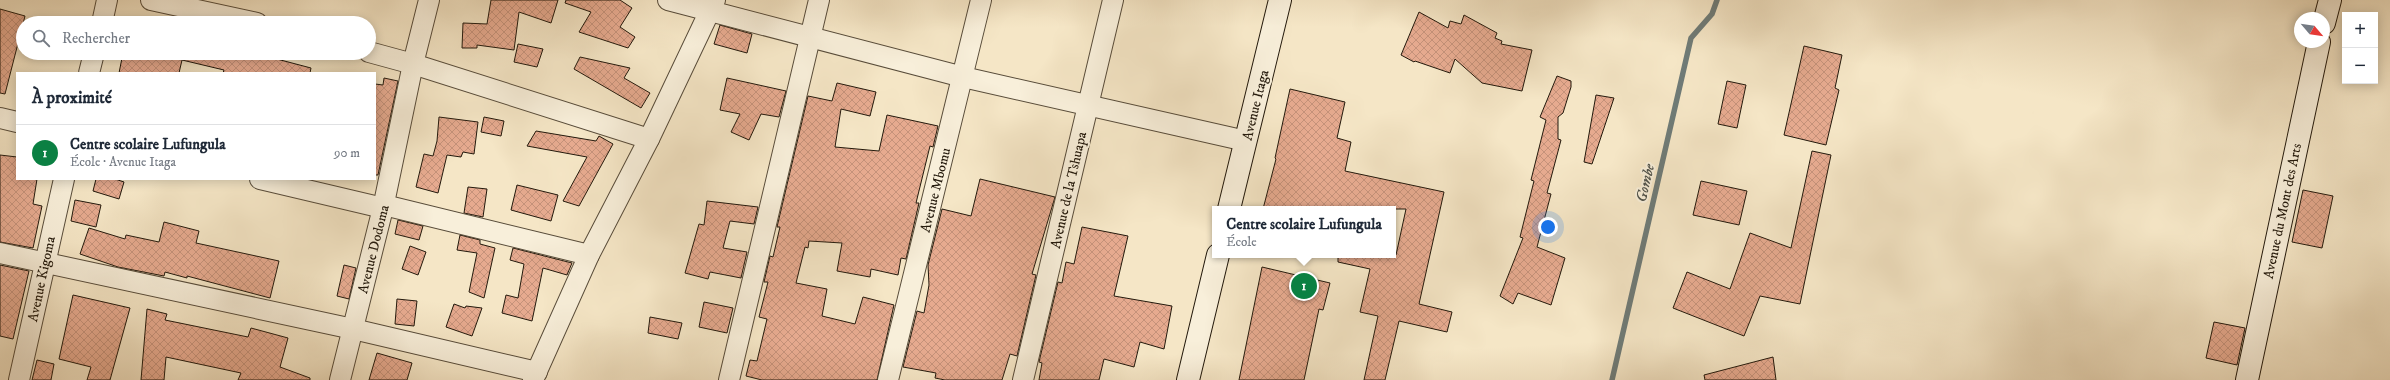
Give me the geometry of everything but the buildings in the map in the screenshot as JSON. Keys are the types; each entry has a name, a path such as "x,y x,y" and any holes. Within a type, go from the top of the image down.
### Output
{"street":[{"path":"104,16 107,0"},
{"path":"151,0 225,16"},
{"name":"Avenue Dodoma","path":"340,380 383,206 413,64 429,0"},
{"path":"668,0 712,6 810,38 963,77 1246,142"},
{"path":"730,380 819,0"},
{"name":"Avenue Mbomu","path":"888,380 981,0"},
{"name":"Avenue de la Tshuapa","path":"1023,380 1113,0"},
{"name":"Avenue Itaga","path":"1230,206 1280,0"},
{"path":"2327,12 2330,0"},
{"path":"0,253 44,264 352,329 535,376 589,256 649,139 712,6"},
{"name":"Avenue du Mont des Arts","path":"2247,380 2318,48"},
{"path":"376,54 413,64 649,139"},
{"path":"89,72 92,60"},
{"path":"0,118 16,122"},
{"name":"Avenue Kigoma","path":"20,380 44,264 64,180"},
{"path":"265,180 383,206 589,256"},
{"path":"1188,380 1217,258"}],"waterway":[{"name":"Gombe","path":"1612,380 1691,38 1712,14 1717,0"}],"place":[{"name":"Centre scolaire Lufungula","path":"1304,286"}]}
